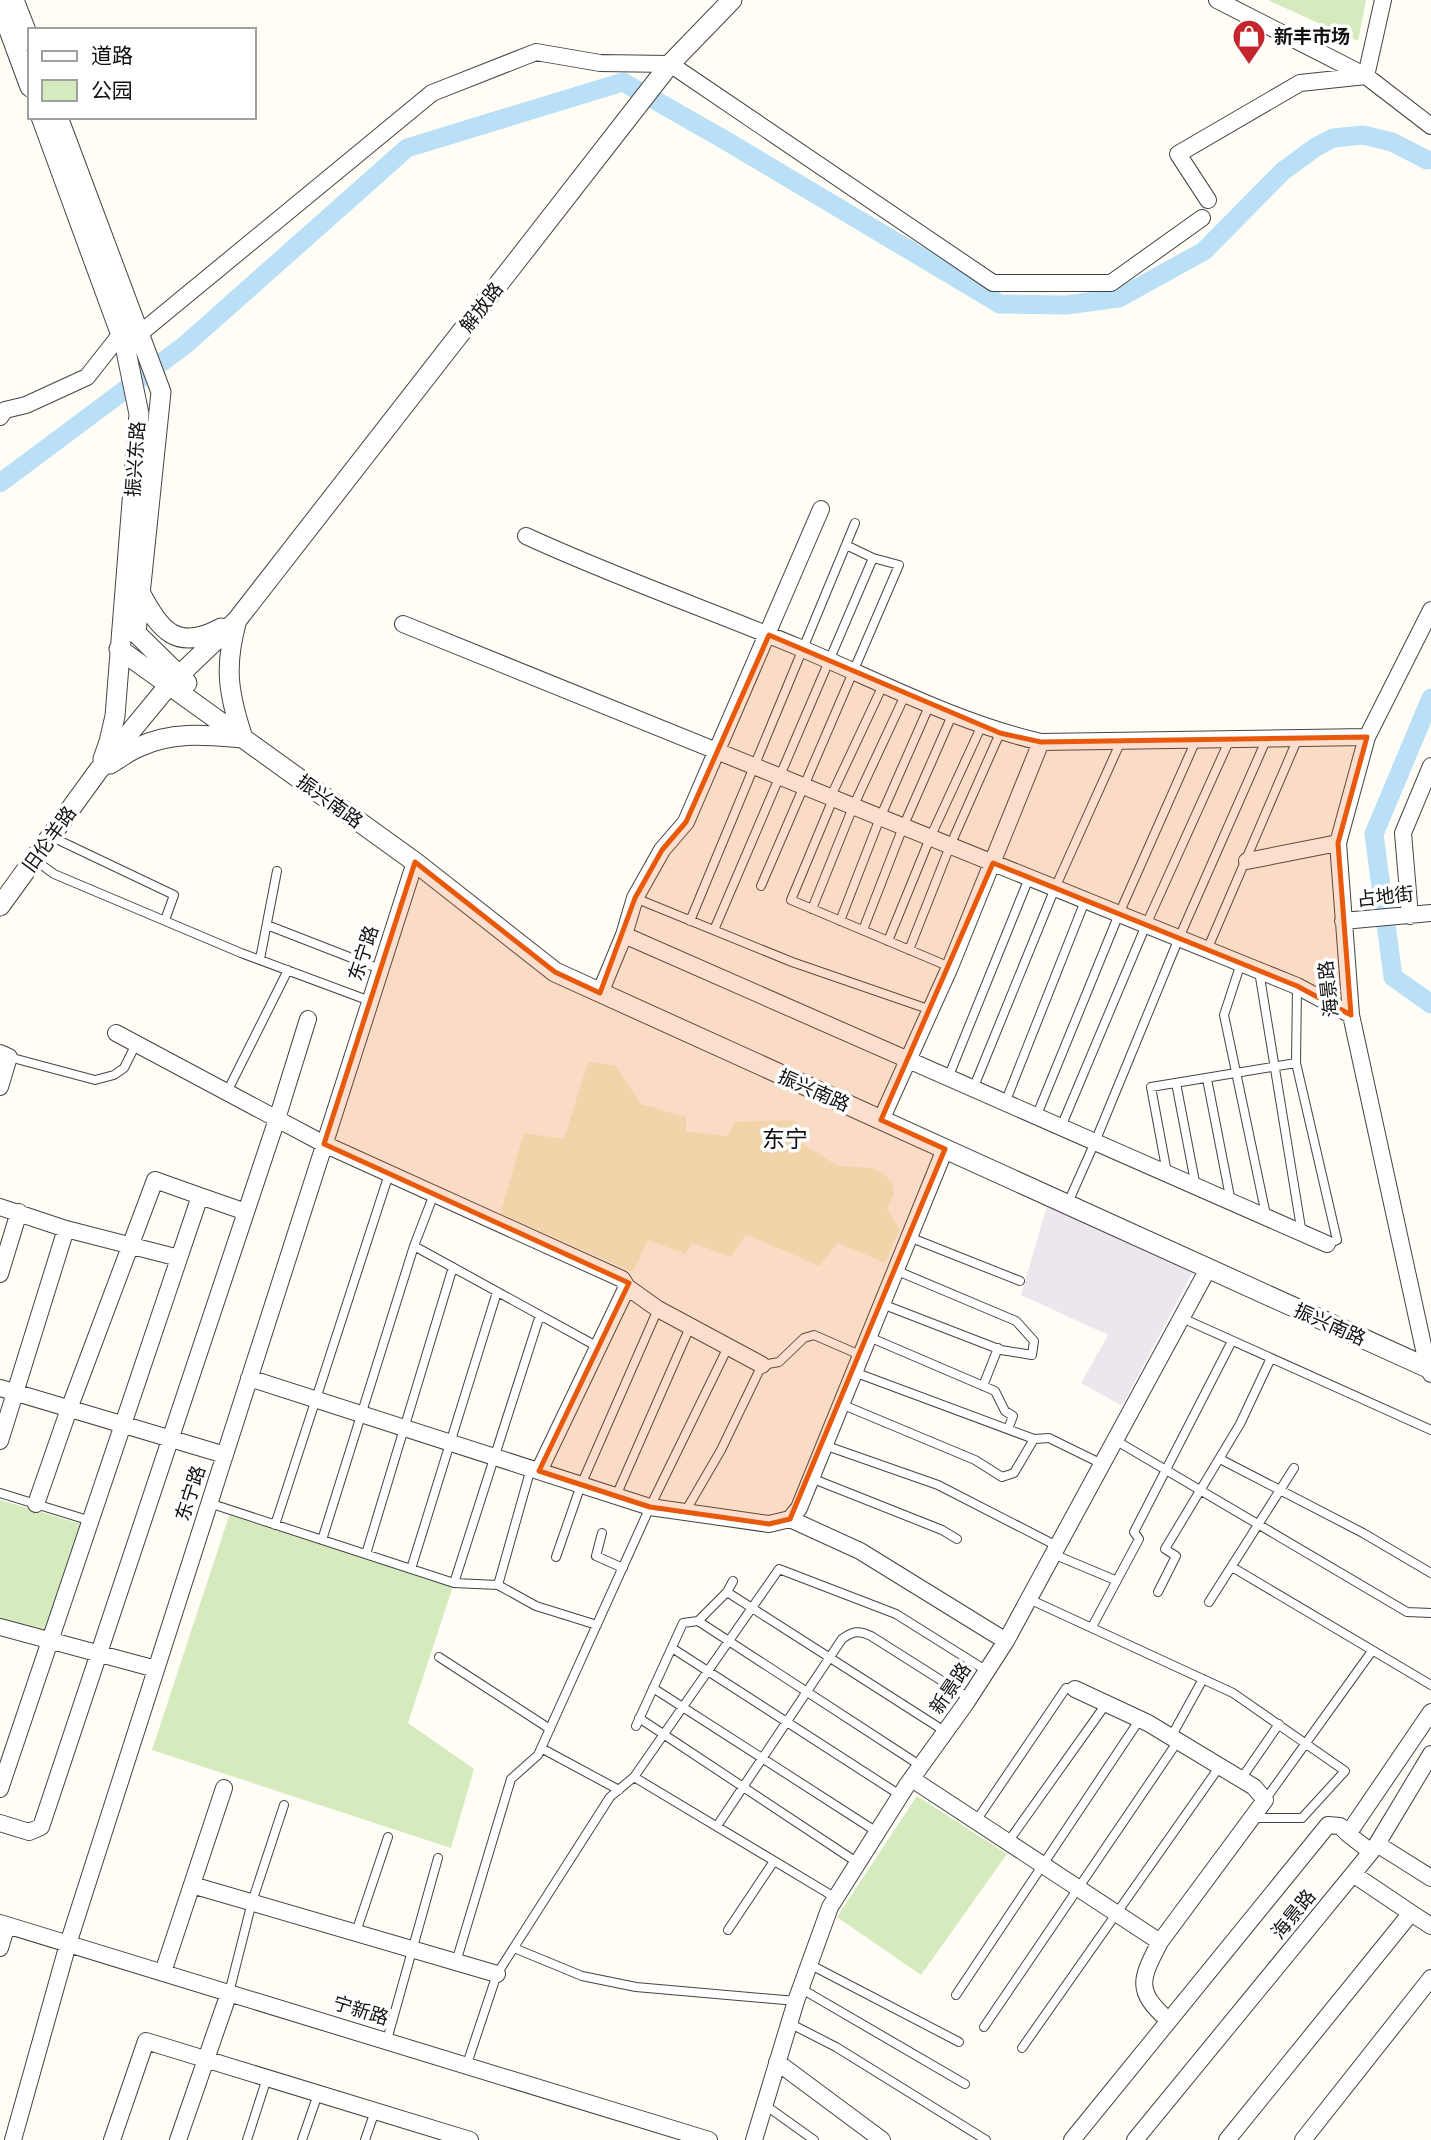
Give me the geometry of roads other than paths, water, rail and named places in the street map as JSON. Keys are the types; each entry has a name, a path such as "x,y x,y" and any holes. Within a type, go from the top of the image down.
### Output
{"street":[{"path":"15,0 28,36"},
{"name":"解放路","path":"237,620 670,64 732,0"},
{"path":"1217,0 1366,76 1431,126"},
{"path":"1366,76 1383,0"},
{"path":"0,6 28,82"},
{"path":"0,417 5,410 26,405 87,377 128,339 432,93 536,52 600,63 670,64 993,283 1111,283 1202,218"},
{"path":"1208,200 1178,154 1300,83 1366,76"},
{"name":"振兴东路","path":"42,119 128,339 161,391 136,633 174,680"},
{"name":"振兴东路","path":"59,119 128,339 139,414 115,716 98,771"},
{"path":"600,993 624,935 635,898 662,850 686,822 769,635 821,509"},
{"path":"526,536 600,570 769,635 1000,733 1041,742 1367,737"},
{"path":"140,592 163,628 178,637 191,640 204,638 237,620"},
{"name":"海景路","path":"1429,1371 1351,1015 1338,842 1367,737 1431,610"},
{"path":"98,771 174,680 237,620"},
{"path":"98,771 138,747 161,739 209,735 243,738 228,679 229,648 237,620"},
{"path":"403,624 1297,986 1351,1015"},
{"path":"119,649 174,680"},
{"name":"振兴南路","path":"174,680 243,738 415,862 555,972 1429,1371"},
{"path":"881,1121 950,967 1041,742"},
{"path":"1410,916 1403,833 1431,766"},
{"name":"旧伦羊路","path":"0,906 98,771"},
{"path":"1247,860 1338,842"},
{"name":"东宁路","path":"13,2140 68,1944 415,862"},
{"name":"占地街","path":"1343,922 1431,913"},
{"path":"624,935 1327,1244"},
{"path":"0,1823 29,1832 41,1827 308,1019"},
{"path":"116,1033 324,1144 622,1279 627,1287 658,1309 762,1365"},
{"path":"0,1087 5,1055"},
{"path":"790,1519 799,1508 945,1149"},
{"path":"36,1504 155,1180 246,1212"},
{"path":"0,1789 200,1196"},
{"path":"0,1207 66,1229 179,1258"},
{"path":"0,1274 19,1212"},
{"path":"0,1441 8,1390 66,1229"},
{"name":"新景路","path":"754,2140 798,1995 830,1908 900,1795 946,1732 1006,1641 1208,1269"},
{"path":"535,1470 627,1287"},
{"path":"249,1378 650,1507 769,1524 790,1519 860,1550 1006,1641"},
{"path":"8,1390 225,1455"},
{"path":"0,1627 156,1669"},
{"path":"1075,1689 1140,1719 1254,1787 1265,1800 1160,1942 1148,1964 1143,1986 1151,2005 1168,2021"},
{"path":"1348,1834 1431,1712"},
{"name":"海景路","path":"1135,2140 1374,1848 1431,1755"},
{"path":"916,1772 976,1821 1160,1942"},
{"path":"163,1972 224,1788"},
{"path":"1072,2140 1328,1825 1340,1826 1348,1834 1430,1876"},
{"path":"1353,1874 1431,1926"},
{"path":"192,1885 498,1974"},
{"path":"1227,2140 1411,1913"},
{"path":"0,1948 4,1924"},
{"name":"宁新路","path":"4,1924 709,2140"},
{"path":"1303,2140 1431,1978"},
{"path":"178,2140 229,1993"},
{"path":"112,2140 146,2041 470,2140"},
{"path":"777,2062 882,2140"}],"lane":[{"path":"690,920 855,523"},
{"path":"761,886 899,565 873,558 846,545"},
{"path":"714,930 873,558"},
{"path":"884,683 832,794 833,799 791,900 950,967"},
{"path":"812,909 853,807 906,693"},
{"path":"840,921 880,818 930,703"},
{"path":"863,930 903,827 953,713"},
{"path":"888,941 930,838 982,725"},
{"path":"909,950 950,846 1000,733"},
{"path":"1067,1205 1179,938 1267,738"},
{"path":"1208,950 1298,738"},
{"path":"1061,1128 1146,925 1230,739"},
{"path":"1036,1116 1119,914 1196,740"},
{"path":"973,1088 1055,888 1122,741"},
{"path":"51,836 174,895 165,920"},
{"path":"34,859 54,874 370,1001"},
{"path":"260,959 276,871"},
{"path":"948,1078 1029,878"},
{"path":"635,898 792,962 930,1010"},
{"path":"1005,1103 1085,901"},
{"path":"267,925 380,969"},
{"path":"1241,963 1224,1015 1267,1218"},
{"path":"227,1092 288,970"},
{"path":"1259,971 1302,1234"},
{"path":"1297,986 1296,1063 1337,1240 1327,1244"},
{"path":"5,1055 95,1080 114,1075 124,1068 136,1044"},
{"path":"1167,1174 1151,1087 1296,1063"},
{"path":"1207,1079 1231,1202"},
{"path":"1177,1083 1196,1187"},
{"path":"275,1524 389,1174"},
{"path":"322,1540 414,1246 434,1194"},
{"path":"909,1237 1020,1280"},
{"path":"414,1246 598,1347"},
{"path":"366,1554 453,1268"},
{"path":"882,1304 998,1349 1032,1355 1034,1340 1016,1321 895,1270"},
{"path":"411,1569 497,1292"},
{"path":"556,1557 581,1485 658,1309"},
{"path":"454,1583 540,1315"},
{"path":"1182,1318 1431,1430"},
{"path":"616,1496 690,1327"},
{"path":"685,1512 721,1450 762,1365 779,1362 803,1338 814,1335 860,1355"},
{"path":"869,1337 995,1391 1005,1411 1013,1416 1008,1429"},
{"path":"1092,1628 1139,1539 1134,1532 1233,1341"},
{"path":"456,1962 511,1779 538,1755 650,1507 728,1347"},
{"path":"984,1386 998,1349"},
{"path":"1158,1592 1176,1556 1165,1549 1240,1424 1271,1358"},
{"path":"854,1372 1034,1439 1049,1438 1102,1464"},
{"path":"841,1404 975,1460 1002,1477 1014,1473 1034,1439"},
{"path":"1115,1440 1407,1612 1431,1613"},
{"path":"824,1446 938,1485 1115,1580"},
{"path":"1220,1459 1363,1533 1431,1573"},
{"path":"1209,1602 1294,1468"},
{"path":"498,1586 535,1470"},
{"path":"811,1478 942,1530 957,1539"},
{"path":"0,1493 90,1521"},
{"path":"209,1503 454,1583 498,1586 537,1606 597,1625"},
{"path":"602,1533 596,1556 623,1568"},
{"path":"1232,1566 1431,1685"},
{"path":"467,2064 498,1974 514,1948 610,1797 635,1777 779,1569 896,1614 987,1671"},
{"path":"733,1581 727,1592 698,1620 683,1623 638,1722 664,1735 858,1863"},
{"path":"727,1592 946,1732"},
{"path":"1029,1598 1233,1693 1345,1771 1303,1818 1251,1818"},
{"path":"698,1620 807,1691 916,1772"},
{"path":"717,1826 848,1634 862,1632 969,1698"},
{"path":"671,1648 900,1795"},
{"path":"1265,1800 1372,1651"},
{"path":"439,1657 550,1730"},
{"path":"984,2027 1174,1739 1203,1679"},
{"path":"653,1688 877,1832"},
{"path":"976,1821 1066,1688 1075,1689"},
{"path":"1008,1842 1106,1704"},
{"path":"956,1995 1140,1719"},
{"path":"1241,1779 1279,1724"},
{"path":"541,1748 619,1790"},
{"path":"1022,2048 1220,1766"},
{"path":"635,1777 836,1898"},
{"path":"229,1993 252,1902 284,1805"},
{"path":"356,1932 388,1837"},
{"path":"387,2040 438,1858"},
{"path":"727,1930 774,1861"},
{"path":"514,1948 582,1976 636,1987 798,1995 965,2084"},
{"path":"809,1964 959,2042"},
{"path":"789,2023 836,2047 986,2140"},
{"path":"247,2140 267,2078"},
{"path":"302,2140 318,2094"},
{"path":"764,2104 814,2140"},
{"path":"365,2140 374,2111"}],"waterway":[{"path":"0,483 185,345 407,148 623,82 1000,304 1066,305 1119,298 1204,251 1283,171 1333,138 1363,135 1392,142 1427,160"},
{"path":"1431,698 1374,834 1393,977 1431,1004"}],"place":[{"name":"新丰市场","path":"1249,66"}],"district":[{"name":"东宁","path":"785,1139"}]}
